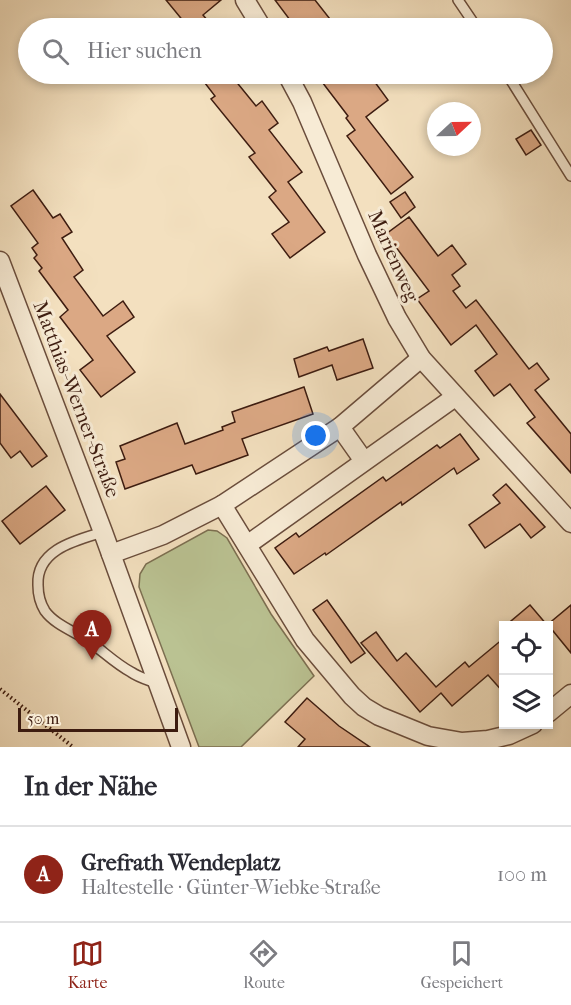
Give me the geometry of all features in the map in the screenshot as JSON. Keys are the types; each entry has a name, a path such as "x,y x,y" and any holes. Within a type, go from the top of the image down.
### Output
{"street":[{"path":"245,0 256,18"},
{"name":"Marienweg","path":"292,84 307,113 396,318 421,358 571,523"},
{"name":"Matthias-Werner-Straße","path":"0,261 6,292 104,532 181,747"},
{"path":"111,554 163,535 222,505 340,427 421,358"},
{"path":"247,545 455,397"},
{"path":"340,427 364,461"},
{"path":"222,505 305,640 364,707 379,716 428,736 462,742 510,741 526,729"},
{"path":"553,710 571,694"}],"lane":[{"path":"458,0 470,18"},
{"path":"513,84 571,176"},
{"path":"104,532 73,541 59,548 46,559 38,578 38,595 45,612 62,625 131,672 158,684"}],"path":[{"path":"0,689 73,747"}],"green space":[{"path":"208,530 217,531 227,538 271,614 314,676 241,747 199,747 139,587 140,574 146,564"}],"building":[{"path":"166,0 221,0 203,15 206,18 181,18"},
{"path":"275,0 315,0 329,18 288,18"},
{"path":"206,84 238,84 256,106 262,101 278,123 269,130 302,172 288,182 325,232 290,258 272,234 289,222 269,197 276,191 249,157 255,153 211,99 215,96"},
{"path":"324,84 376,84 388,100 366,117 413,177 391,194 347,136 355,130 346,118 348,116"},
{"path":"531,130 541,145 526,155 516,139"},
{"path":"33,190 53,218 60,214 72,232 62,238 83,270 74,277 103,316 123,301 134,317 107,336 135,372 101,397 80,370 93,360 60,317 68,310 39,271 42,268 34,258 37,255 32,248 38,243 11,206"},
{"path":"405,192 415,207 401,218 390,202"},
{"path":"409,217 438,256 452,245 466,264 452,275 460,286 453,291 466,308 476,300 529,369 537,363 549,379 535,390 571,434 571,473 527,423 535,417 510,384 494,396 475,371 497,354 476,325 451,345 417,299 429,291 386,234"},
{"path":"363,339 373,368 337,380 332,365 299,377 294,359 327,347 329,351"},
{"path":"304,387 313,414 242,439 248,455 196,474 192,465 125,489 116,462 125,459 120,446 177,423 185,444 223,430 222,427 235,422 232,412"},
{"path":"0,394 47,456 32,467 20,451 11,458 0,443"},
{"path":"460,434 479,459 457,474 454,468 326,555 325,553 294,574 275,548 296,533 299,537 383,477 386,481 437,445 440,448"},
{"path":"506,484 545,527 531,538 520,524 485,548 469,525 500,503 493,495"},
{"path":"46,486 65,510 20,544 2,521"},
{"path":"327,600 365,653 351,663 313,610"},
{"path":"530,605 544,621 511,621"},
{"path":"571,605 571,653 553,631 552,621"},
{"path":"376,632 397,661 406,653 436,687 465,662 469,667 499,642 499,687 488,675 452,706 441,693 420,712 361,643"},
{"path":"307,698 339,726 370,747 298,747 305,739 285,722"}],"place":[{"name":"Grefrath Wendeplatz","path":"92,660"}]}
